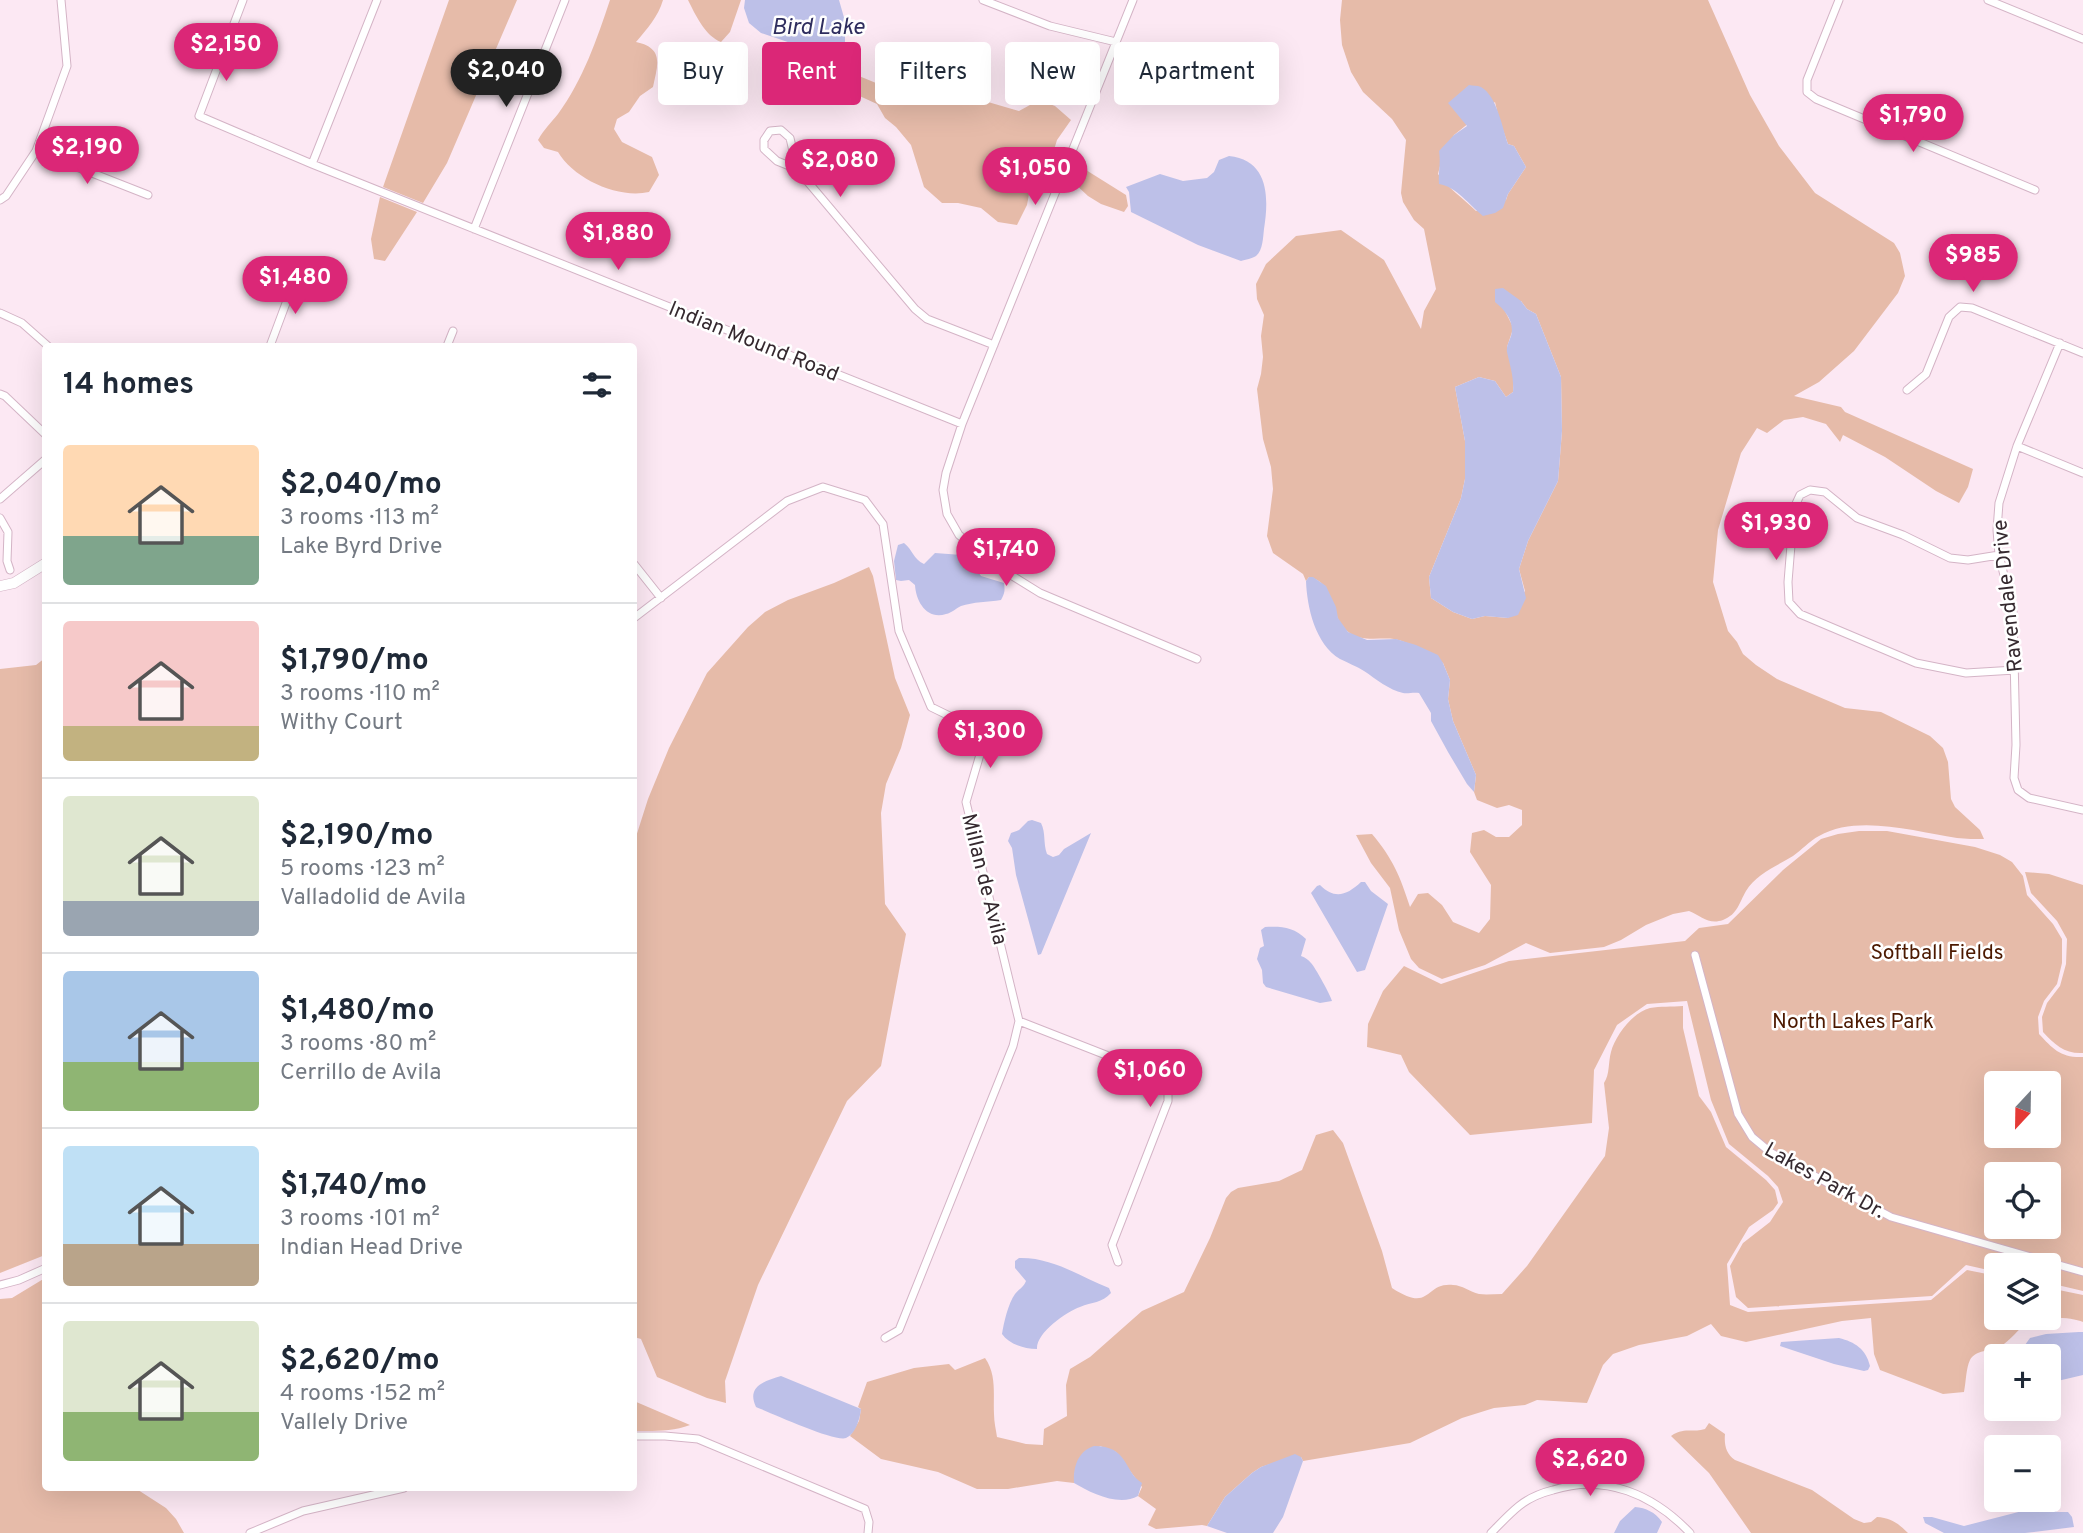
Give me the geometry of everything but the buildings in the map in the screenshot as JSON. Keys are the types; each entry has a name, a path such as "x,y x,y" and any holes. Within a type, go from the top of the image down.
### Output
{"street":[{"path":"0,200 6,196 36,150 67,66 61,0"},
{"name":"Indian Mound Road","path":"243,0 199,116 312,164 962,424"},
{"path":"312,164 377,0"},
{"path":"474,229 565,0"},
{"path":"983,0 1050,26 1116,42 1133,0"},
{"path":"1839,0 1807,80 1807,92 1816,99 2035,190"},
{"path":"1987,0 2083,39"},
{"path":"1114,47 962,424 943,490 947,514 959,535 998,567 1040,593 1197,659"},
{"path":"797,169 776,161 764,149 764,140 770,131 781,130 790,138 797,169 915,309 927,319 994,345"},
{"path":"36,150 148,195"},
{"path":"271,343 295,279"},
{"path":"1907,390 1926,374 1949,317 1960,307 1972,308 2083,353"},
{"path":"0,313 22,323 45,343"},
{"path":"448,343 453,331"},
{"name":"Ravendale Drive","path":"2060,343 2017,446 1999,503 1997,530 2013,612 2016,745 2014,778 2018,790 2029,798 2083,810"},
{"path":"0,394 42,431"},
{"path":"2017,446 2083,473"},
{"path":"0,499 42,463"},
{"name":"Millan de Avila","path":"637,616 787,501 823,487 865,500 883,524 899,631 931,707 976,729 984,741 966,802 1019,1021 1013,1046 900,1330 885,1338"},
{"path":"2000,555 1968,561 1950,558 1903,535 1857,518 1825,492 1810,490 1800,495 1794,508 1789,602 1800,614 1916,663 1966,673 2015,670"},
{"path":"0,518 8,532 7,561 10,570"},
{"path":"0,586 14,583 42,565"},
{"path":"637,568 661,598"},
{"name":"Lakes Park Dr.","path":"1695,955 1738,1114 1752,1137 1770,1152 1891,1217 2083,1272"},
{"path":"1019,1021 1157,1075 1168,1087 1168,1101 1112,1245 1118,1262"},
{"path":"0,1285 42,1270"},
{"path":"637,1436 698,1439 866,1509 869,1522 867,1533"},
{"path":"1492,1533 1520,1505 1540,1494 1563,1486 1586,1483 1610,1485 1656,1503 1690,1533"},
{"path":"250,1533 303,1511 391,1491"}],"green space":[{"path":"449,0 517,0 447,163 423,203 383,187"},
{"path":"610,0 663,0 655,17 636,42 651,48 657,58 653,87 640,96 629,112 617,119 614,129 622,142 652,157 659,175 649,192 624,192 598,185 575,171 558,152 544,148 538,140 575,87"},
{"path":"688,0 741,0 730,32 721,42 705,30"},
{"path":"1342,0 1708,0 1750,95 1779,146 1815,193 1894,243 1900,253 1905,276 1898,293 1854,351 1819,382 1794,396 1841,407 1845,412 1973,469 1968,487 1959,503 1885,457 1843,435 1840,442 1826,424 1803,417 1784,420 1767,433 1757,428 1741,453 1718,530 1713,582 1728,631 1743,654 1777,679 1845,708 1881,712 1930,736 1943,748 1948,762 1951,799 1955,807 1980,830 1984,839 1957,838 1887,826 1851,826 1815,838 1793,856 1761,875 1750,885 1735,911 1723,920 1709,921 1689,911 1673,914 1604,947 1550,953 1526,943 1485,965 1442,979 1419,968 1411,959 1399,930 1390,888 1371,863 1356,835 1372,834 1379,843 1395,868 1410,907 1418,894 1428,893 1442,905 1453,922 1479,933 1490,919 1491,885 1470,852 1472,833 1484,830 1496,837 1509,837 1522,825 1522,810 1509,805 1497,808 1477,800 1474,792 1476,775 1453,721 1448,699 1450,680 1443,663 1400,641 1352,635 1341,625 1324,586 1309,577 1306,581 1303,574 1273,553 1267,536 1273,489 1257,389 1263,357 1261,336 1264,315 1257,299 1256,284 1266,264 1296,236 1341,230 1384,260 1421,329 1424,311 1436,289 1424,229 1414,220 1403,202 1401,193 1406,140 1392,119 1363,92 1351,72 1342,45","holes":["1495,102 1508,144 1514,146 1526,167 1506,200 1476,211 1438,174 1454,135","1521,301 1527,309 1536,314 1561,377 1562,431 1558,481 1528,541 1519,569 1525,591 1508,618 1485,616 1472,619 1453,612 1431,598 1429,577 1461,498 1465,479 1465,441 1455,387 1479,377 1495,381 1506,397 1513,392 1514,377 1507,347 1512,325 1505,311"]},
{"path":"861,77 875,83 875,103 861,97"},
{"path":"991,103 1019,111 1030,105 1052,105 1071,120 1057,140 1042,178 1029,194 1027,205 1017,225 998,222 981,208 942,203 924,187 911,145 885,118 878,105 991,105"},
{"path":"1086,170 1126,195 1128,206 1124,212 1101,204 1073,182 1076,174"},
{"path":"380,197 417,212 385,261 374,259 371,239"},
{"path":"869,567 895,678 910,715 901,748 886,784 881,813 885,904 906,934 881,1066 847,1101 758,1285 725,1381 726,1403 657,1377 641,1339 637,1338 637,834 669,748 707,673 765,612 788,600"},
{"path":"42,660 42,1256 0,1273 0,669 36,665"},
{"name":"North Lakes Park","path":"1859,831 1887,831 1975,847 2000,855 2012,862 2023,876 2027,895 2053,924 2062,939 2062,963 2057,984 2044,1001 2038,1017 2039,1034 2058,1052 2083,1057 2083,1291 2061,1286 2061,1253 1984,1253 1984,1269 1966,1265 1932,1296 1748,1308 1736,1297 1730,1266 1743,1243 1770,1222 1783,1202 1778,1187 1768,1176 1729,1144 1711,1100 1687,1001 1647,1004 1617,1025 1594,1070 1592,1123 1470,1135 1409,1072 1401,1055 1367,1047 1368,1024 1383,991 1404,966 1441,984 1509,961 1685,941 1699,928 1728,924 1783,870 1821,839"},
{"path":"2025,872 2049,874 2083,885 2083,1053 2061,1048 2043,1032 2042,1017 2047,1003 2060,986 2066,964 2067,939 2057,921 2031,893"},
{"path":"1683,1006 1683,1028 1699,1096 1711,1112 1726,1147 1775,1190 1778,1203 1773,1210 1749,1227 1727,1264 1730,1305 1748,1312 1931,1300 1967,1270 1984,1273 1984,1330 2019,1330 2003,1344 1984,1344 1984,1352 1972,1357 1964,1392 1943,1394 1880,1370 1874,1354 1871,1318 1842,1321 1746,1342 1721,1336 1711,1324 1687,1336 1639,1345 1613,1354 1603,1365 1587,1403 1537,1400 1525,1405 1494,1408 1462,1418 1410,1443 1303,1461 1301,1457 1277,1462 1252,1473 1225,1497 1207,1526 1156,1529 1148,1525 1156,1509 1138,1496 1142,1487 1116,1452 1100,1446 1074,1474 1074,1483 1057,1481 1008,1489 977,1489 938,1472 881,1459 850,1436 859,1421 861,1409 858,1407 867,1382 914,1368 949,1364 955,1370 985,1358 993,1378 997,1437 1043,1445 1044,1429 1067,1416 1066,1385 1070,1369 1090,1357 1142,1311 1184,1292 1231,1192 1238,1188 1279,1181 1302,1170 1316,1135 1333,1130 1343,1143 1382,1251 1392,1288 1414,1298 1421,1298 1444,1285 1456,1285 1479,1294 1502,1294 1527,1266 1605,1156 1609,1128 1604,1083 1611,1052 1631,1019 1654,1007"},
{"path":"42,1280 42,1491 140,1491 166,1508 184,1533 0,1533 0,1299 12,1298"},
{"path":"2061,1290 2083,1295 2083,1322 2061,1318"},
{"path":"637,1402 690,1425 669,1430 637,1431"},
{"path":"1709,1423 1725,1434 1726,1449 1735,1460 1812,1490 1854,1519 1864,1523 1877,1517 1886,1519 1908,1533 1751,1533 1709,1473 1671,1436 1680,1432 1705,1429"}],"water":[{"name":"Bird Lake","path":"745,0 839,0 845,21 845,42 788,42 761,33 749,23 744,8"},
{"path":"1469,85 1487,91 1498,113 1508,144 1514,146 1526,167 1508,194 1503,208 1483,216 1457,193 1439,184 1439,151 1467,126 1448,103"},
{"path":"1229,156 1252,165 1259,173 1266,193 1262,243 1256,256 1241,261 1198,245 1131,212 1126,187 1160,174 1183,181 1207,178 1214,172 1219,160"},
{"path":"1503,288 1536,314 1561,377 1562,431 1558,481 1528,541 1519,569 1526,598 1518,615 1508,618 1485,616 1472,619 1453,612 1431,598 1429,577 1461,498 1465,479 1465,441 1455,387 1479,377 1495,381 1506,397 1513,392 1507,350 1512,326 1506,313 1495,302 1495,289"},
{"path":"904,543 917,560 924,564 935,553 962,555 971,561 981,576 1004,583 1001,600 966,605 939,615 928,612 920,603 915,585 909,580 896,580 894,561 898,545"},
{"path":"1309,577 1326,586 1338,618 1348,632 1367,640 1396,639 1438,655 1450,680 1448,699 1453,721 1476,775 1474,792 1448,752 1419,693 1403,693 1383,684 1340,659 1324,644 1314,624 1308,602 1306,581"},
{"path":"1032,820 1041,823 1047,854 1053,857 1091,833 1041,954 1038,955 1008,841 1011,833"},
{"path":"1365,882 1371,891 1388,904 1365,970 1357,972 1311,893 1320,885 1331,893 1346,893"},
{"path":"1265,927 1287,928 1306,939 1301,956 1313,966 1332,1001 1320,1003 1266,987 1257,959 1260,948 1264,946 1261,930"},
{"path":"1019,1258 1043,1261 1065,1268 1109,1288 1111,1293 1104,1299 1060,1318 1041,1336 1037,1349 1017,1345 1002,1334 1010,1303 1026,1281 1015,1268 1015,1261"},
{"path":"2083,1332 2083,1375 2061,1380 2061,1344 2026,1344 2030,1338 2046,1334"},
{"path":"1839,1338 1855,1344 1863,1351 1870,1366 1868,1370 1834,1364 1780,1346 1781,1342"},
{"path":"781,1376 861,1409 852,1433 846,1438 829,1436 756,1407 753,1394 755,1389 763,1382"},
{"path":"1094,1446 1114,1450 1120,1455 1142,1483 1138,1496 1114,1499 1074,1483 1074,1471 1080,1456"},
{"path":"1295,1454 1303,1461 1283,1517 1273,1533 1227,1533 1207,1526 1225,1497 1252,1473"},
{"path":"1635,1507 1650,1511 1662,1522 1657,1533 1614,1533 1620,1521"},
{"path":"2019,1512 2068,1512 2074,1527 2025,1533 1944,1533 1925,1523 1923,1517 1964,1526"}],"park label":[{"name":"Softball Fields","path":"1937,952"}]}
